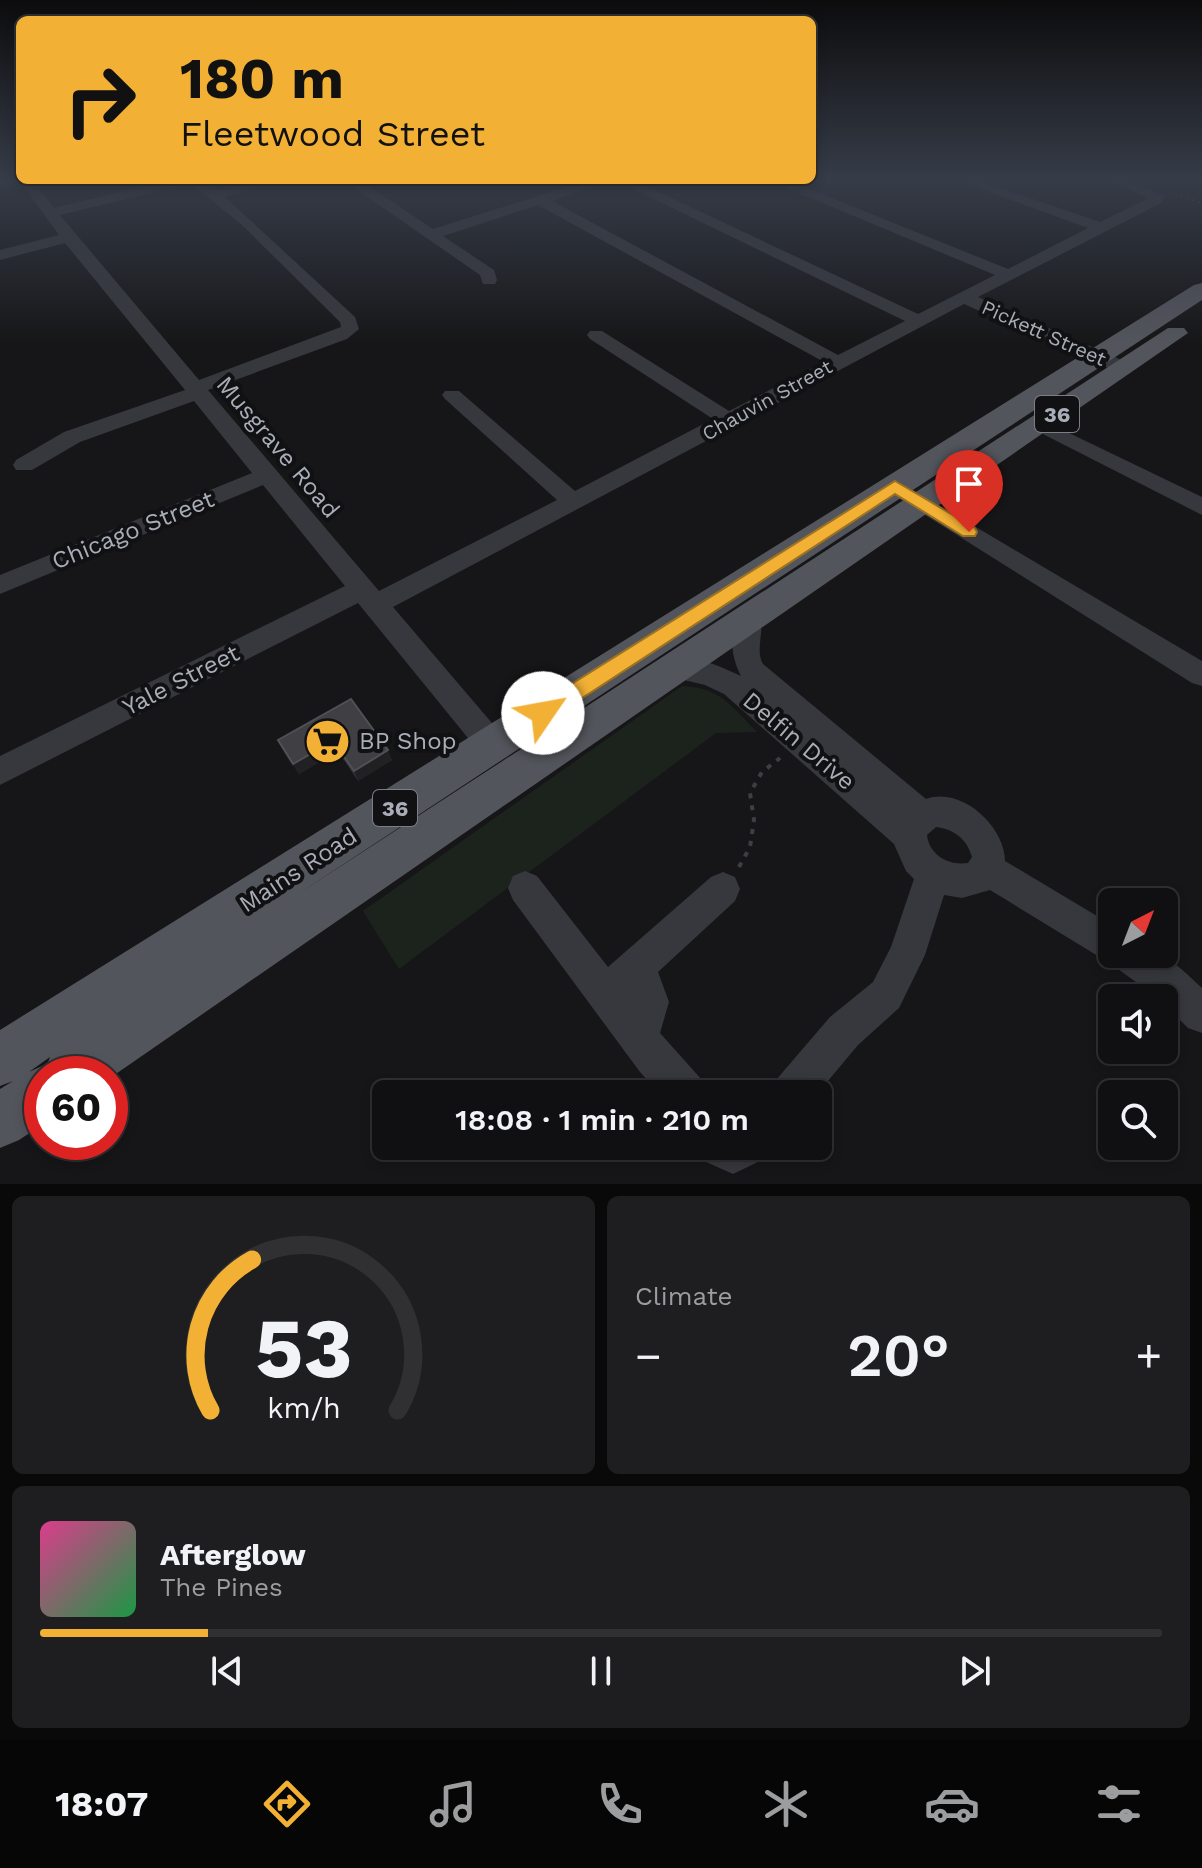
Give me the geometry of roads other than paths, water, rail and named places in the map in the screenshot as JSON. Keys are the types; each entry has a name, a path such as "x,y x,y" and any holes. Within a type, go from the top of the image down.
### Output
{"main road":[{"name":"Mains Road","path":"97,1056 749,620 909,495 1097,357 1202,290"},
{"name":"Mains Road","path":"0,1060 492,745 909,495 1040,425 1202,316"},
{"path":"0,1121 24,1105"}],"street":[{"name":"Musgrave Road","path":"67,234 492,745"},
{"path":"24,465 54,445 350,329 349,321 258,234"},
{"path":"434,234 488,273 489,280"},
{"path":"602,234 837,362"},
{"path":"736,234 919,321"},
{"path":"909,234 1009,275"},
{"name":"Chauvin Street","path":"369,597 574,502 837,362 1089,234"},
{"path":"0,255 69,237"},
{"name":"Pickett Street","path":"965,298 1124,368"},
{"path":"596,335 730,421"},
{"path":"452,395 574,502"},
{"path":"1040,425 1197,499"},
{"name":"Chicago Street","path":"0,585 267,475"},
{"path":"909,495 1202,675"},
{"name":"Yale Street","path":"0,771 369,597"},
{"name":"Delfin Drive","path":"749,620 745,657 753,672 916,826"},
{"name":"Delfin Drive","path":"677,668 711,675 734,686 916,826"},
{"path":"944,812 971,825 987,847 989,859 986,869 979,878 967,883 954,883 933,875 913,851 916,826 944,812"},
{"path":"986,869 1098,937"},
{"path":"802,1080 844,1031 886,995 907,955 933,875"},
{"path":"525,888 620,982 651,994 647,1021 636,1032 675,1080"},
{"path":"620,982 723,889"},
{"path":"1149,968 1162,976 1202,1014"}],"place":[{"name":"BP Shop","path":"328,741"}]}
